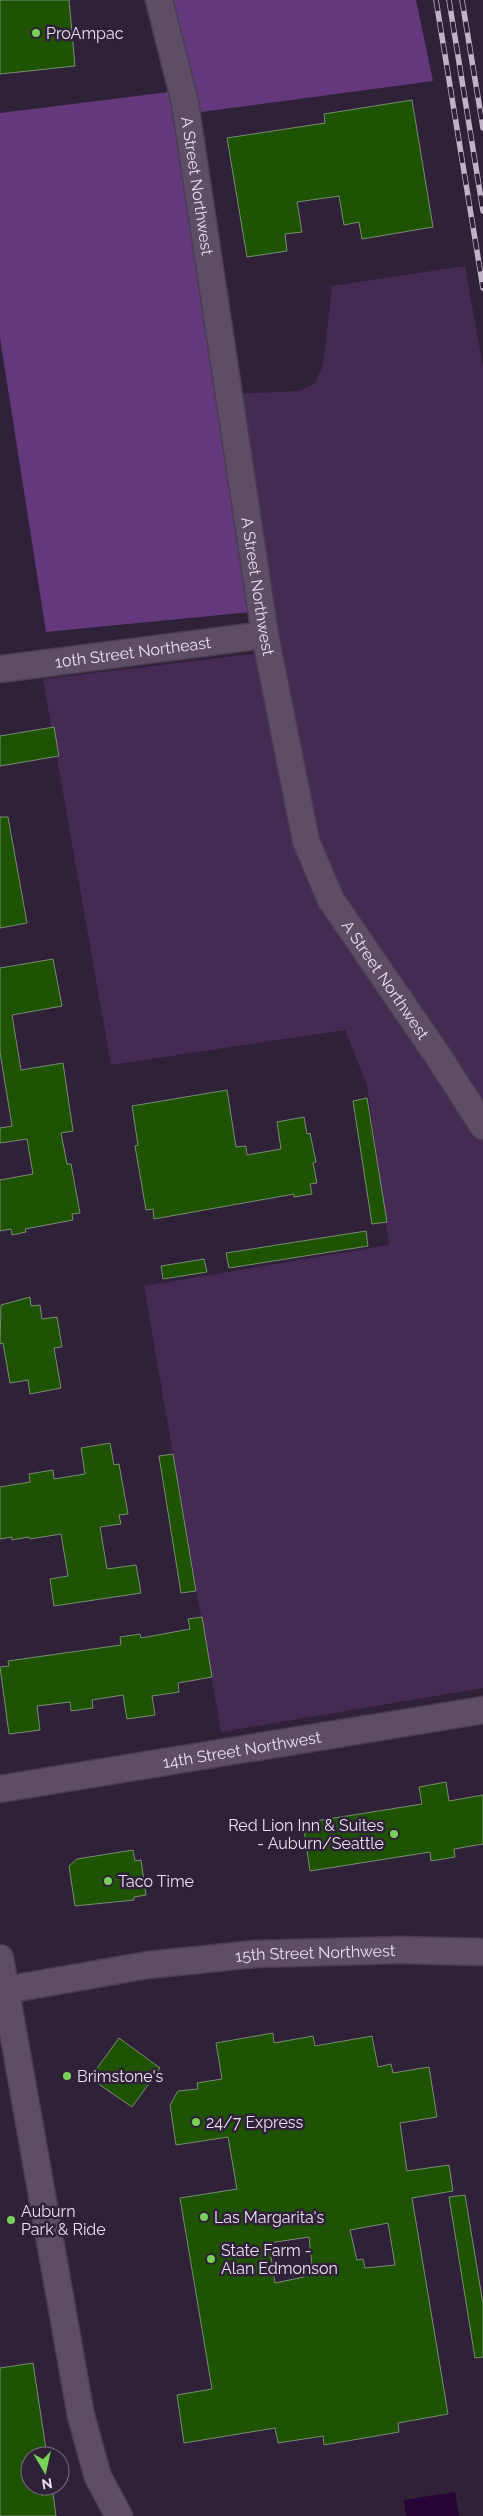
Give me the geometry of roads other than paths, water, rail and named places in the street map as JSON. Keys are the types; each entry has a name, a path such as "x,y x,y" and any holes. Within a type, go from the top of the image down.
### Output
{"street":[{"name":"A Street Northwest","path":"159,0 185,103 266,635 306,841 331,900 438,1056 483,1126"},
{"name":"10th Street Northeast","path":"0,669 266,635"},
{"name":"14th Street Northwest","path":"0,1790 483,1710"},
{"name":"15th Street Northwest","path":"2,1991 148,1965 255,1954 326,1954 400,1950 483,1952"},
{"path":"0,1958 2,1991 75,2388 92,2460 105,2492 119,2516"}],"railway":[{"path":"436,0 483,288"},
{"path":"449,0 483,211"},
{"path":"462,0 483,128"}],"place":[{"name":"ProAmpac","path":"36,33"},
{"name":"Red Lion Inn & Suites - Auburn/Seattle","path":"394,1834"},
{"name":"Taco Time","path":"108,1881"},
{"name":"Brimstone's","path":"67,2076"},
{"name":"24/7 Express","path":"196,2122"},
{"name":"Las Margarita's","path":"204,2217"},
{"name":"Auburn Park & Ride","path":"11,2220"},
{"name":"State Farm - Alan Edmonson","path":"211,2259"}]}
